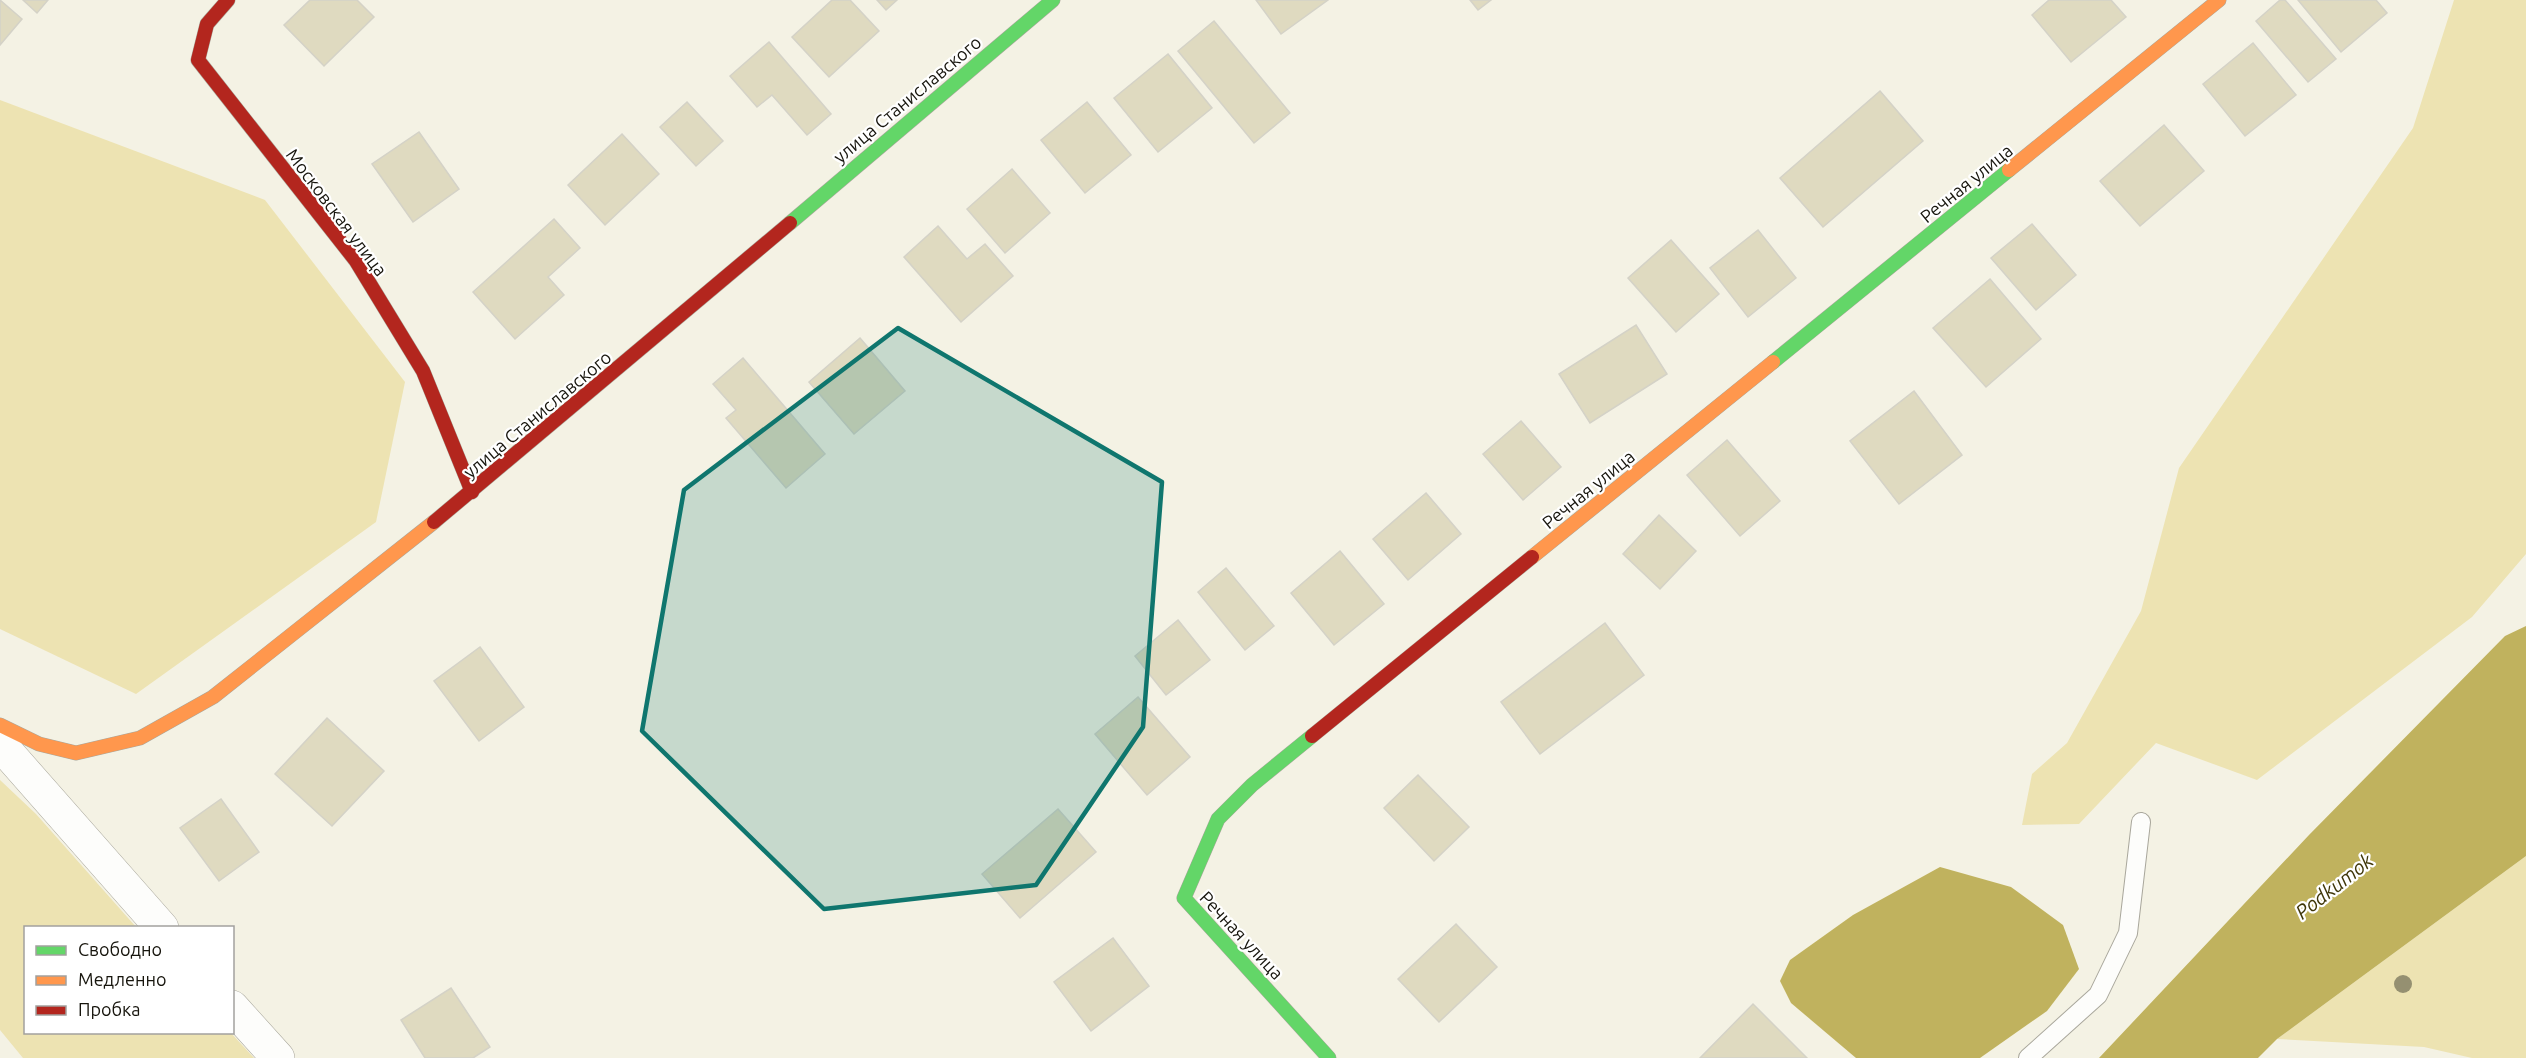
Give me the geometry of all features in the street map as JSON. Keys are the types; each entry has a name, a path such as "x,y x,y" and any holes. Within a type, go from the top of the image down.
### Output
{"street":[{"name":"Московская улица","path":"228,0 207,24 198,60 356,261 423,371 472,492"},
{"name":"улица Станиславского","path":"0,725 39,744 76,753 140,738 213,697 472,492 1053,0"},
{"name":"Речная улица","path":"1329,1058 1184,898 1218,819 1252,785 2219,0"},
{"path":"0,744 161,926"},
{"path":"234,1009 278,1058"}],"lane":[{"path":"2028,1058 2098,995 2128,933 2141,822"}],"highlighted area":[{"path":"898,328 1162,482 1143,727 1036,885 824,909 642,731 684,490"}],"shaded area":[{"path":"2454,0 2526,0 2526,554 2472,617 2257,780 2156,743 2079,824 2022,825 2032,774 2067,743 2141,611 2179,468 2413,128"},
{"path":"0,100 265,200 405,382 376,522 136,694 0,629"},
{"path":"0,780 36,814 135,926 24,926 24,1034 232,1034 254,1058 23,1058 0,1030"},
{"path":"2526,856 2526,1058 2472,1058 2424,1047 2277,1039"}],"water":[{"name":"Podkumok","path":"2526,626 2526,856 2277,1039 2258,1058 2099,1058 2309,835 2505,636"},
{"path":"1940,867 2011,887 2063,925 2079,969 2047,1011 1980,1058 1856,1058 1791,1003 1780,981 1790,960 1853,915"}],"building":[{"path":"0,0 22,19 0,45"},
{"path":"23,0 48,0 37,13"},
{"path":"310,0 357,0 374,17 324,66 284,25"},
{"path":"832,0 850,0 879,31 829,77 792,37"},
{"path":"877,0 897,0 886,10"},
{"path":"1256,0 1328,0 1281,34"},
{"path":"1470,0 1491,0 1478,10"},
{"path":"2049,0 2111,0 2126,17 2071,62 2032,15"},
{"path":"2280,0 2285,0 2336,59 2308,82 2256,21"},
{"path":"2298,0 2376,0 2387,13 2341,52"},
{"path":"1214,21 1290,113 1254,143 1178,51"},
{"path":"769,42 831,114 807,135 772,95 757,107 730,76"},
{"path":"2253,43 2296,95 2245,136 2203,84"},
{"path":"1168,54 1212,108 1158,152 1114,98"},
{"path":"1880,91 1923,141 1823,227 1780,178"},
{"path":"687,102 723,141 696,166 660,127"},
{"path":"1087,102 1131,155 1085,193 1041,140"},
{"path":"2164,125 2204,171 2140,226 2100,181"},
{"path":"419,132 459,189 413,222 372,164"},
{"path":"622,134 659,174 605,225 568,185"},
{"path":"1012,169 1050,213 1005,253 967,209"},
{"path":"554,219 580,248 548,277 564,295 515,339 473,292"},
{"path":"2032,224 2076,275 2036,310 1991,258"},
{"path":"938,226 967,259 985,244 1013,276 961,322 904,257"},
{"path":"1758,230 1796,278 1748,317 1710,268"},
{"path":"1671,240 1719,294 1676,332 1628,278"},
{"path":"1990,279 2041,339 1986,387 1933,328"},
{"path":"1636,325 1667,374 1590,423 1559,374"},
{"path":"860,338 905,391 854,434 809,382"},
{"path":"743,358 825,454 786,488 726,418 736,410 713,384"},
{"path":"1914,391 1962,455 1899,504 1850,441"},
{"path":"1521,421 1561,467 1523,500 1483,454"},
{"path":"1727,440 1780,501 1740,536 1687,475"},
{"path":"1426,493 1461,534 1408,580 1373,539"},
{"path":"1659,515 1696,551 1660,589 1623,554"},
{"path":"1340,551 1384,604 1334,645 1291,593"},
{"path":"1226,568 1274,626 1245,650 1198,592"},
{"path":"1178,620 1210,660 1166,695 1135,656"},
{"path":"1605,623 1644,675 1540,754 1501,702"},
{"path":"480,647 524,707 479,741 434,681"},
{"path":"1138,697 1190,757 1147,795 1095,734"},
{"path":"327,718 384,771 332,826 275,774"},
{"path":"1418,775 1469,827 1434,861 1384,808"},
{"path":"221,799 259,852 219,881 180,828"},
{"path":"1058,809 1096,852 1020,918 982,874"},
{"path":"1456,924 1497,967 1439,1022 1398,979"},
{"path":"1113,938 1149,986 1091,1031 1054,982"},
{"path":"451,988 490,1047 473,1058 425,1058 401,1020"},
{"path":"1753,1004 1807,1058 1700,1058"}],"traffic: fast":[{"path":"790,223 1053,0"},
{"path":"1773,362 2009,170"},
{"path":"1312,736 1252,785 1218,819 1184,898 1329,1058"}],"traffic: slow":[{"path":"2009,170 2219,0"},
{"path":"1532,557 1773,362"},
{"path":"0,725 39,744 76,753 140,738 213,697 434,522"}],"traffic: jam":[{"path":"228,0 207,24 198,60 356,261 423,371 472,492"},
{"path":"434,522 790,223"},
{"path":"1312,736 1532,557"}]}
